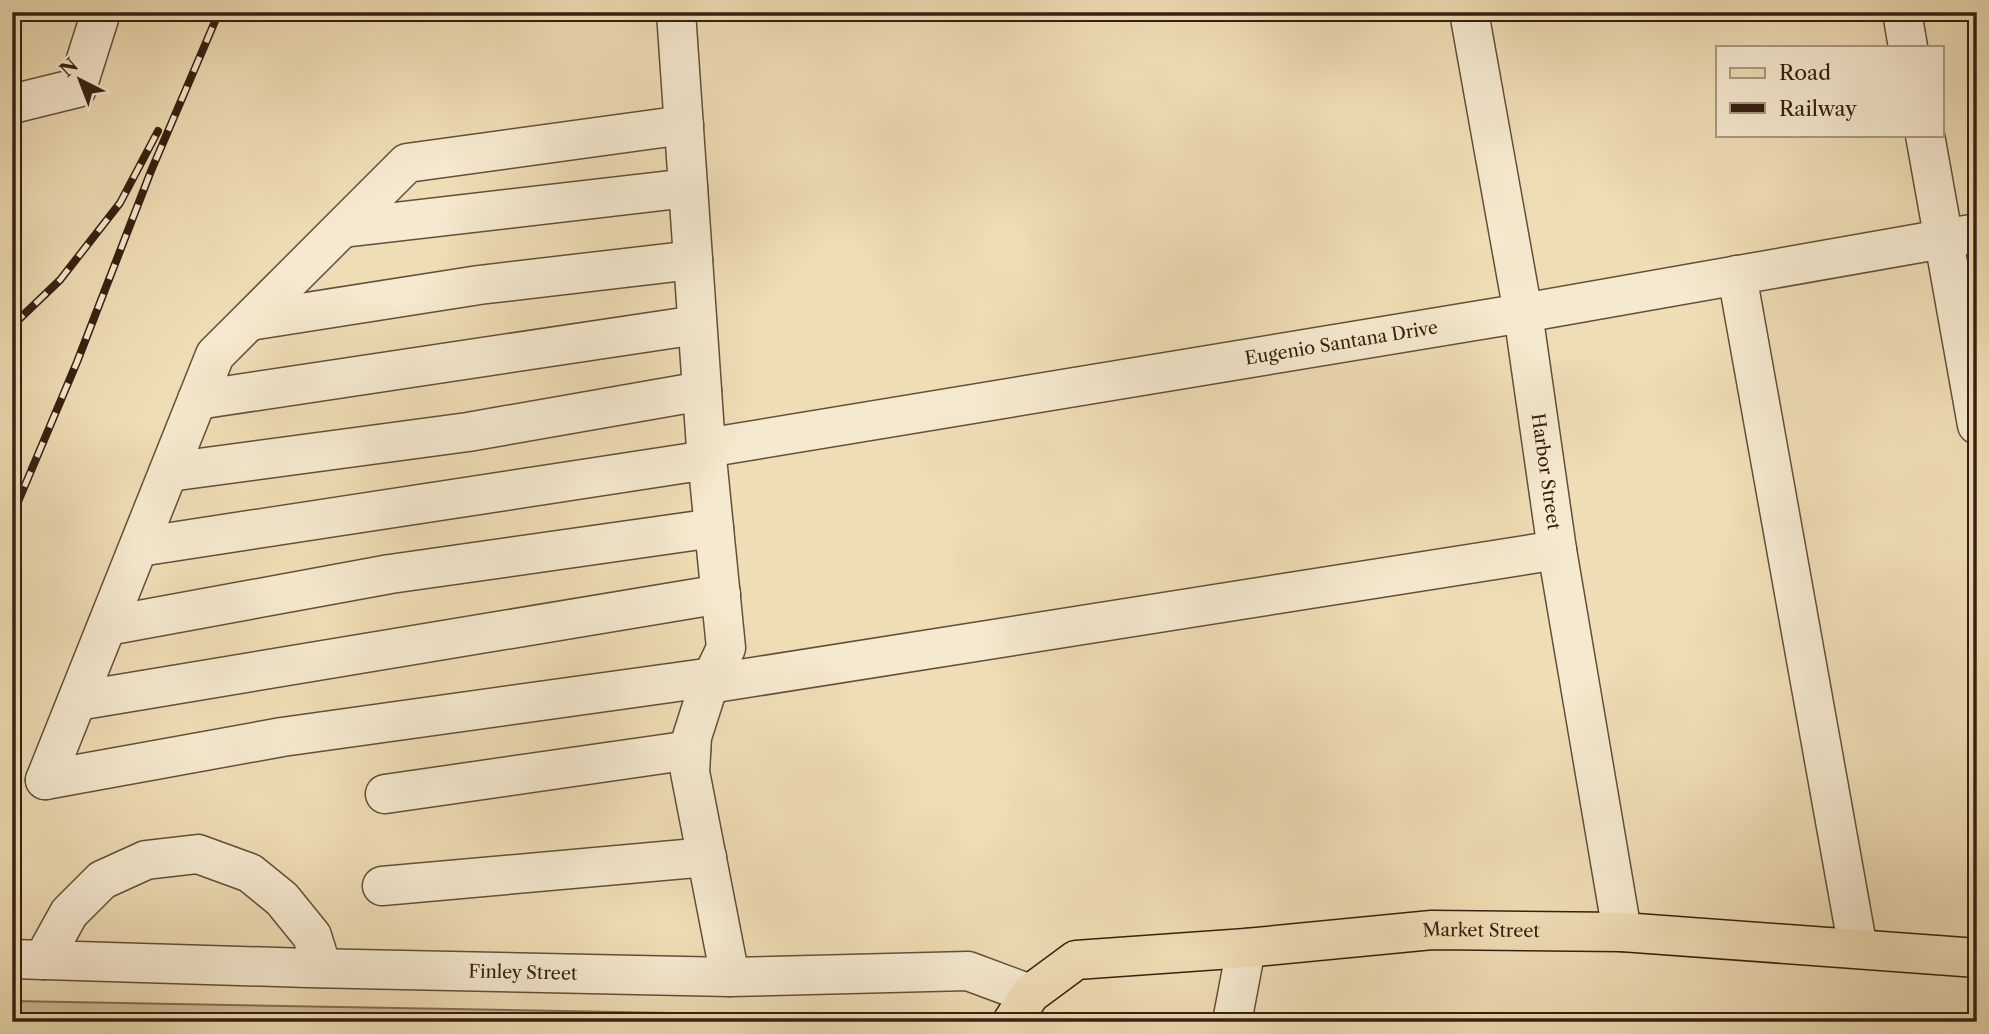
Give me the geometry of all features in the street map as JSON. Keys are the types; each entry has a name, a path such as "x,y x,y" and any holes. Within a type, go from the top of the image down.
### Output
{"main road":[{"name":"Market Street","path":"1021,1008 1076,960 1247,948 1432,930 1622,932 1977,958"}],"street":[{"path":"12,104 76,88 101,12"},
{"path":"676,12 706,454 726,648 711,680 692,737 690,772 730,977"},
{"name":"Harbor Street","path":"1469,12 1523,313 1557,550 1622,932"},
{"path":"1902,12 1908,46"},
{"path":"684,125 407,163 215,355 45,780 282,737 711,680 1557,550"},
{"path":"1925,136 1961,235 1977,425"},
{"path":"343,228 688,188"},
{"name":"Eugenio Santana Drive","path":"139,547 706,454 1961,235"},
{"path":"250,321 480,285 693,260"},
{"path":"1737,275 1858,949"},
{"path":"197,400 697,325"},
{"path":"169,472 468,432 702,391"},
{"path":"107,626 390,574 714,528"},
{"path":"77,701 721,593"},
{"path":"384,794 691,750"},
{"path":"27,959 102,880 146,860 198,854 250,873 282,899 312,936 322,968"},
{"path":"382,886 707,857"},
{"path":"1232,1022 1247,948"},
{"name":"Finley Street","path":"27,959 730,977 968,971 1021,1008"}],"shaded area":[{"path":"12,1001 670,1013 668,1022 12,1022"}],"railway":[{"path":"12,516 77,362 151,171 216,19"},
{"path":"12,326 60,280 120,203 158,131"}]}
